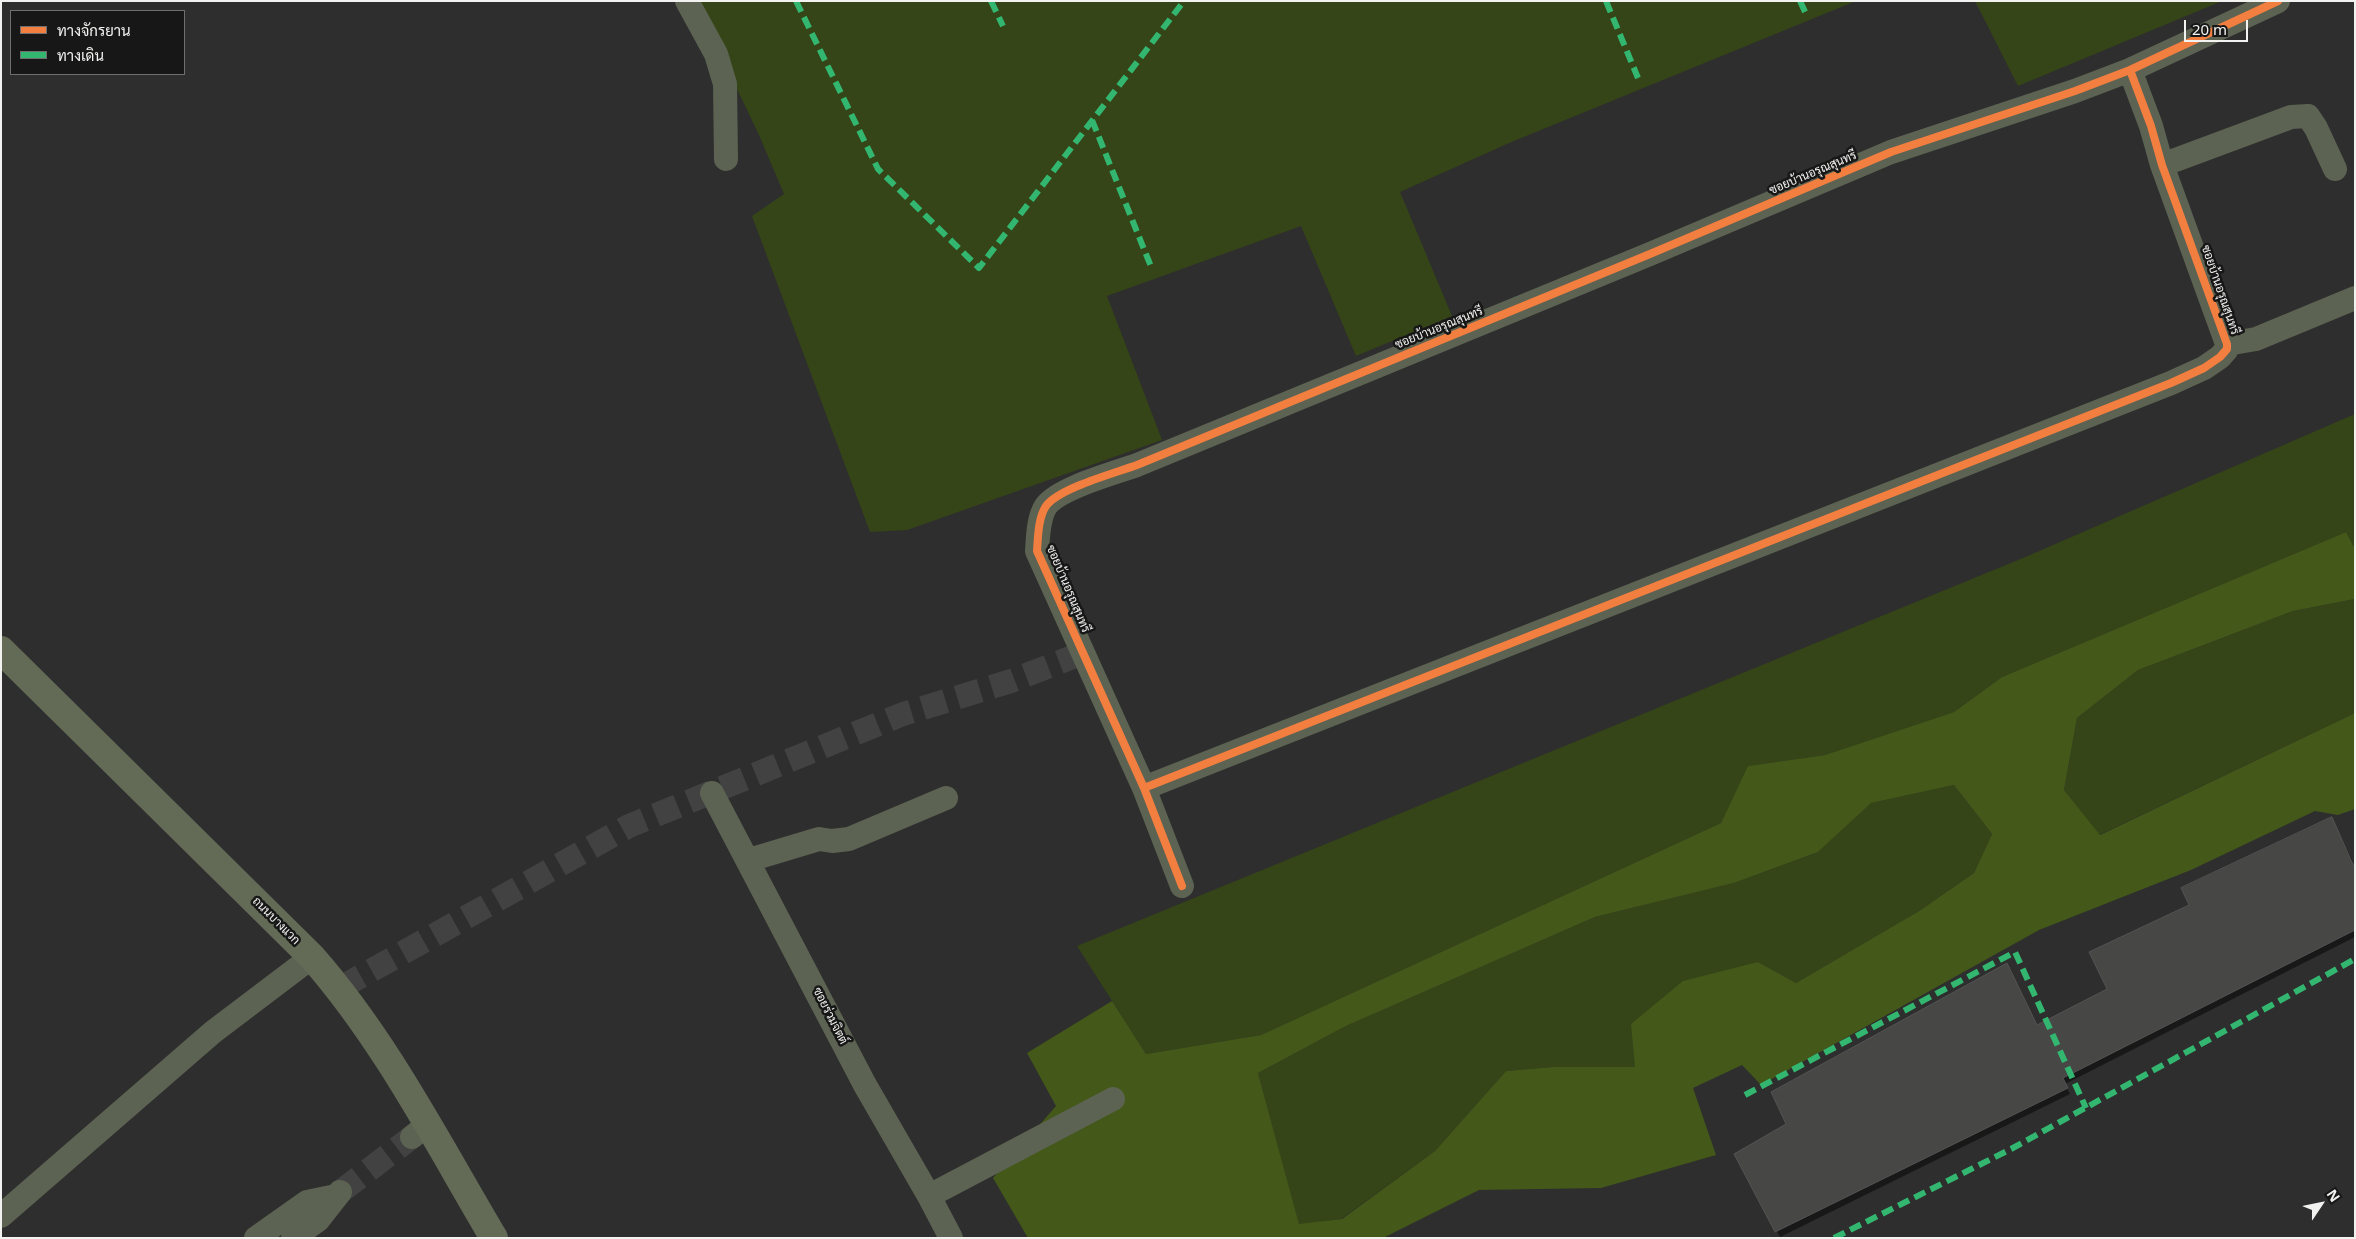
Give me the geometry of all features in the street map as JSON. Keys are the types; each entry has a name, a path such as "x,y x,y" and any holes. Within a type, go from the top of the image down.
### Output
{"main road":[{"name":"ถนนบางแวก","path":"1,650 312,957 340,988 420,1131 494,1238"}],"street":[{"path":"687,1 716,54 725,84 726,159"},
{"name":"ซอยบ้านอรุณสุนทรี","path":"1182,886 1144,788 1037,551 1038,532 1046,506 1068,490 1137,465 1650,254 1890,152 2075,91 2130,70 2278,1"},
{"name":"ซอยบ้านอรุณสุนทรี","path":"1144,788 2171,383 2214,362 2227,349 2227,344 2162,165 2151,126 2130,70"},
{"path":"2162,165 2291,117 2308,116 2316,128 2335,169"},
{"name":"ซอยบ้านอรุณสุนทรี","path":"2227,344 2256,339 2355,298"},
{"name":"ซอยร่วมจิตต์","path":"712,793 749,860 865,1085 951,1238"},
{"path":"749,860 819,839 832,841 849,839 946,798"},
{"path":"1,1216 213,1032 312,957"},
{"path":"929,1196 1113,1100"},
{"path":"256,1238 307,1202 338,1194 318,1220 293,1238"}],"green space":[{"path":"695,1 1856,1 1509,143 1400,192 1452,316 1356,356 1301,226 1107,296 1162,440 907,530 870,532 752,216 784,194 759,135"},
{"path":"1975,1 2222,1 2018,86"},
{"path":"2355,414 2355,549 2346,532 2002,677 1954,712 1825,755 1749,766 1721,823 1261,1035 1146,1054 1077,946 2023,558"},
{"path":"2346,532 2355,549 2355,599 2293,611 2138,670 2077,718 2064,790 2100,835 2355,713 2355,809 2338,815 2315,811 2191,870 2039,930 1761,1085 1742,1065 1693,1088 1716,1155 1601,1188 1479,1190 1383,1238 1028,1238 993,1178 1056,1106 1027,1053 1112,1001 1146,1054 1261,1035 1721,823 1748,766 1825,755 1954,712 2002,677","holes":["1954,785 1992,834 1974,873 1919,911 1796,983 1758,962 1683,981 1631,1024 1635,1067 1552,1067 1506,1071 1435,1151 1342,1219 1299,1224 1258,1073 1346,1026 1595,917 1734,883 1818,852 1871,803"]},
{"path":"2355,599 2355,713 2099,835 2064,790 2077,718 2138,670 2293,611"},
{"path":"1954,785 1992,834 1974,873 1919,911 1796,983 1758,962 1635,1067 1552,1067 1506,1071 1435,1151 1341,1219 1299,1225 1258,1073 1346,1026 1595,917 1734,883 1818,852 1870,803"}],"building":[{"path":"2332,817 2355,869 2355,930 2063,1078 2068,1088 1775,1232 1734,1154 1786,1124 1771,1092 2007,963 2037,1025 2107,989 2089,952 2189,905 2181,888"}],"tunnel":[{"path":"340,988 629,826 903,714 1011,681 1083,653"},
{"path":"340,1192 412,1137"}],"marked path":[{"path":"796,1 878,169 979,268 1184,1"},
{"path":"991,1 1003,26"},
{"path":"1606,1 1638,78"},
{"path":"1800,1 1807,16"},
{"path":"1092,120 1152,269"},
{"path":"1745,1095 2015,952 2086,1108"},
{"path":"1834,1238 2011,1149 2355,959"}],"cycle path":[{"path":"1182,886 1144,788 1037,551 1041,516 1046,506 1053,499 1075,487 1137,465 1650,254 1891,152 2075,91 2130,70 2278,1"},
{"path":"1144,788 2171,383 2204,368 2220,357 2227,349 2227,344 2162,165 2151,126 2130,70"}]}
